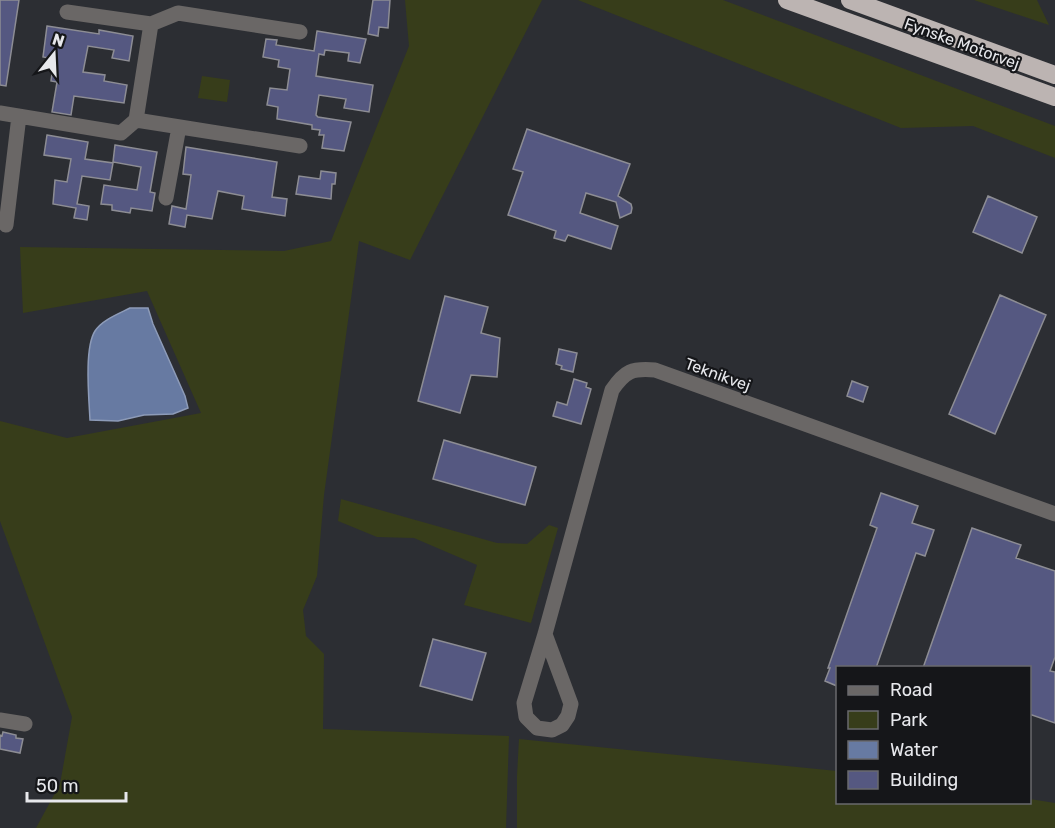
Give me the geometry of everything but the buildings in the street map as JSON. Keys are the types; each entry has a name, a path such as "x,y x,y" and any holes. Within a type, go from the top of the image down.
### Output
{"highway":[{"name":"Fynske Motorvej","path":"787,0 1055,98"},
{"name":"Fynske Motorvej","path":"850,0 1055,75"}],"street":[{"path":"67,12 87,7 151,24 179,7 300,33"},
{"path":"0,113 121,133 136,120 151,24"},
{"path":"6,225 19,116"},
{"path":"136,120 300,146"},
{"path":"166,198 179,127"},
{"name":"Teknikvej","path":"545,634 571,704 568,716 562,725 552,730 537,728 526,717 524,703 612,390 619,380 631,370 655,370 1055,514"},
{"path":"0,720 25,724"}],"green space":[{"path":"405,0 542,0 410,260 359,241 324,495 317,576 303,610 306,636 324,654 323,729 509,736 506,828 36,828 60,784 72,717 0,521 0,421 67,438 201,413 147,291 23,313 20,247 284,251 331,241 409,46"},
{"path":"578,0 723,0 1055,126 1055,158 973,126 901,128"},
{"path":"974,0 1037,0 1049,25"},
{"path":"202,76 230,80 227,102 198,98"},
{"path":"341,499 497,543 527,544 549,525 558,528 531,623 464,605 477,565 414,538 377,537 338,521"},
{"path":"519,739 836,771 836,804 1031,804 1031,799 1055,803 1055,828 517,828"}],"water":[{"path":"130,308 148,308 188,408 173,414 144,415 118,421 90,420 88,374 89,349 92,339 95,331 102,324"}]}
